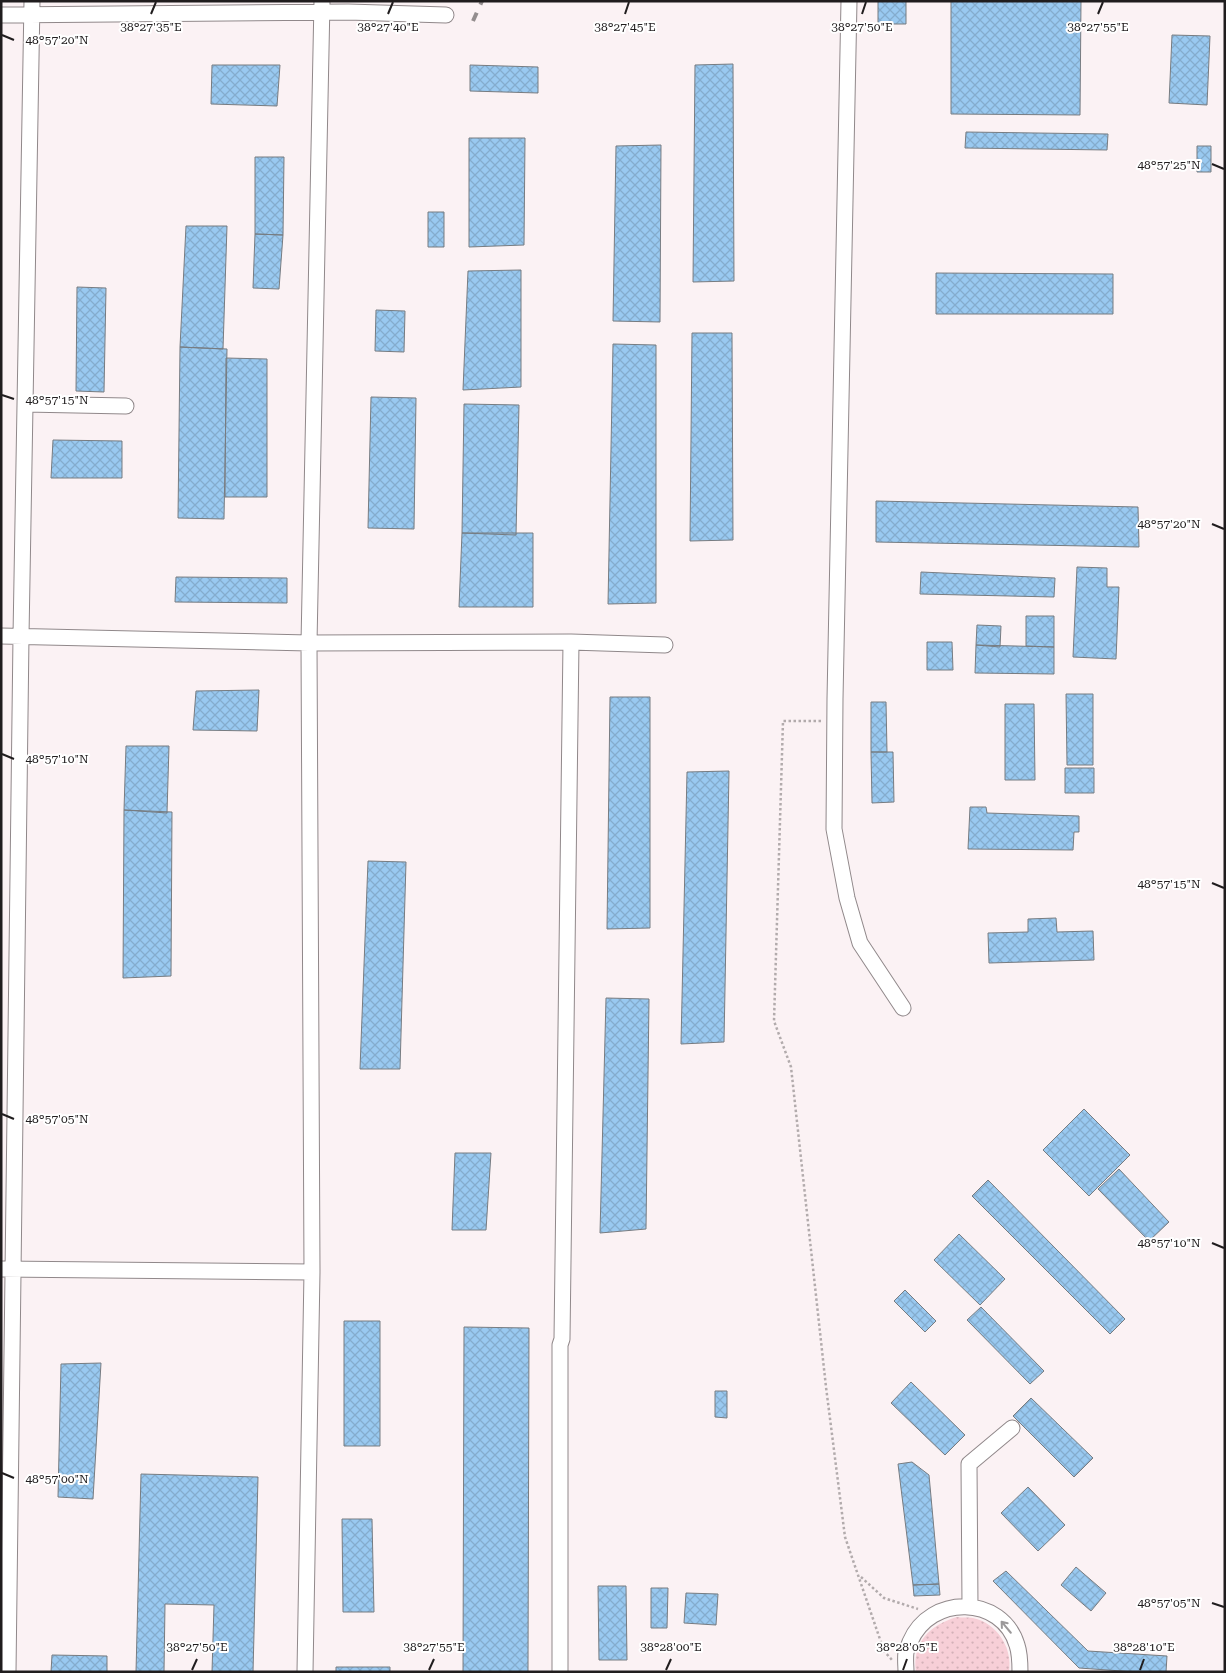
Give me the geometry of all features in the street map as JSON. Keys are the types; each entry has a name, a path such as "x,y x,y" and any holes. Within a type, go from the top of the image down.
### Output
{"street":[{"path":"848,1 834,829 847,898 860,943 903,1008"},
{"path":"305,1672 312,1272 310,643 322,7"},
{"path":"1,15 32,8 322,7 348,12 446,15"},
{"path":"8,1672 5,1570 8,1269 32,8"},
{"path":"25,404 126,406"},
{"path":"1,636 310,643 571,642 665,645"},
{"path":"560,1672 560,1345 562,1339 563,1280 571,642"},
{"path":"8,1269 312,1272"},
{"path":"970,1606 969,1464 1012,1428"},
{"path":"901,1668 914,1633 924,1621 934,1614 950,1608 970,1606 990,1613 1002,1621 1010,1631 1017,1644 1020,1672"}],"path":[{"path":"835,722 783,721 774,1021 791,1067 825,1378 845,1538 884,1651 901,1668"},
{"path":"859,1576 884,1598 934,1614"}],"shaded area":[{"path":"957,1617 973,1618 982,1621 996,1631 1006,1646 1010,1663 1009,1672 916,1672 917,1652 925,1636 947,1620"}],"building":[{"path":"878,1 906,1 906,24 878,24"},
{"path":"951,1 1081,1 1080,115 951,114"},
{"path":"1172,35 1210,36 1207,105 1169,103"},
{"path":"733,64 734,281 693,282 695,65"},
{"path":"212,65 280,65 277,106 211,104"},
{"path":"470,65 538,67 538,93 470,91"},
{"path":"966,132 1108,134 1107,150 965,148"},
{"path":"469,138 525,138 524,245 469,247"},
{"path":"661,145 660,322 613,321 616,146"},
{"path":"1197,146 1211,146 1211,172 1197,172"},
{"path":"255,157 284,157 283,235 255,234"},
{"path":"428,212 444,212 444,247 428,247"},
{"path":"186,226 227,226 223,349 180,347"},
{"path":"255,234 283,235 279,289 253,288"},
{"path":"521,270 521,387 463,390 468,271"},
{"path":"936,273 1113,274 1113,314 936,314"},
{"path":"77,287 106,288 104,392 76,391"},
{"path":"376,310 405,311 404,352 375,351"},
{"path":"692,333 732,333 733,540 690,541"},
{"path":"613,344 656,345 656,603 608,604"},
{"path":"180,347 227,349 224,519 178,518"},
{"path":"226,358 267,359 267,497 225,497"},
{"path":"371,397 416,398 414,529 368,528"},
{"path":"464,404 519,405 516,535 462,533"},
{"path":"53,440 122,441 122,478 51,478"},
{"path":"876,501 1138,507 1139,547 876,542"},
{"path":"462,533 533,533 533,607 459,607"},
{"path":"1077,567 1107,568 1107,587 1119,587 1116,659 1073,657"},
{"path":"921,572 1055,578 1054,597 920,594"},
{"path":"176,577 287,578 287,603 175,602"},
{"path":"1026,616 1054,616 1054,647 1026,646"},
{"path":"977,625 1001,626 1000,647 976,645"},
{"path":"927,642 952,642 953,670 927,670"},
{"path":"976,645 1054,647 1054,674 975,673"},
{"path":"259,690 257,731 193,730 196,691"},
{"path":"1066,694 1093,694 1093,765 1067,765"},
{"path":"610,697 650,697 650,928 607,929"},
{"path":"871,702 886,702 887,752 871,752"},
{"path":"1005,704 1034,704 1035,780 1005,780"},
{"path":"126,746 169,746 167,813 124,810"},
{"path":"871,752 893,752 894,802 872,803"},
{"path":"1065,768 1094,768 1094,793 1065,793"},
{"path":"729,771 724,1042 681,1044 687,772"},
{"path":"970,807 986,807 987,813 1079,816 1079,832 1074,832 1073,850 968,849"},
{"path":"124,810 172,812 171,976 123,978"},
{"path":"368,861 406,862 400,1069 360,1069"},
{"path":"1056,918 1057,932 1093,931 1094,960 989,963 988,933 1028,932 1028,919"},
{"path":"606,998 649,999 646,1229 600,1233"},
{"path":"1084,1109 1130,1155 1089,1196 1043,1150"},
{"path":"455,1153 491,1153 486,1230 452,1230"},
{"path":"1119,1169 1169,1222 1149,1241 1098,1189"},
{"path":"988,1180 1125,1319 1110,1334 972,1196"},
{"path":"959,1234 1005,1279 980,1305 934,1260"},
{"path":"905,1290 936,1321 925,1332 894,1301"},
{"path":"981,1307 1044,1371 1030,1384 967,1320"},
{"path":"344,1321 380,1321 380,1446 344,1446"},
{"path":"464,1327 529,1328 528,1672 463,1672"},
{"path":"101,1363 93,1499 58,1497 61,1364"},
{"path":"911,1382 965,1435 945,1455 891,1403"},
{"path":"715,1391 727,1391 727,1418 715,1417"},
{"path":"1031,1398 1093,1458 1074,1477 1013,1416"},
{"path":"912,1462 929,1475 939,1584 913,1585 898,1464"},
{"path":"141,1474 258,1477 253,1672 212,1672 214,1605 165,1604 164,1672 136,1672"},
{"path":"1028,1487 1065,1525 1038,1551 1001,1513"},
{"path":"342,1519 372,1519 374,1612 343,1612"},
{"path":"1076,1567 1106,1593 1091,1611 1061,1585"},
{"path":"1006,1571 1088,1651 1167,1656 1166,1672 1079,1668 993,1581"},
{"path":"939,1584 940,1595 914,1596 913,1585"},
{"path":"598,1586 626,1586 627,1660 599,1660"},
{"path":"651,1588 668,1588 667,1628 651,1628"},
{"path":"686,1593 718,1594 716,1625 684,1623"},
{"path":"52,1655 107,1656 107,1672 51,1672"},
{"path":"336,1667 390,1667 390,1672 336,1672"}],"railway":[{"path":"473,21 482,1"}]}
